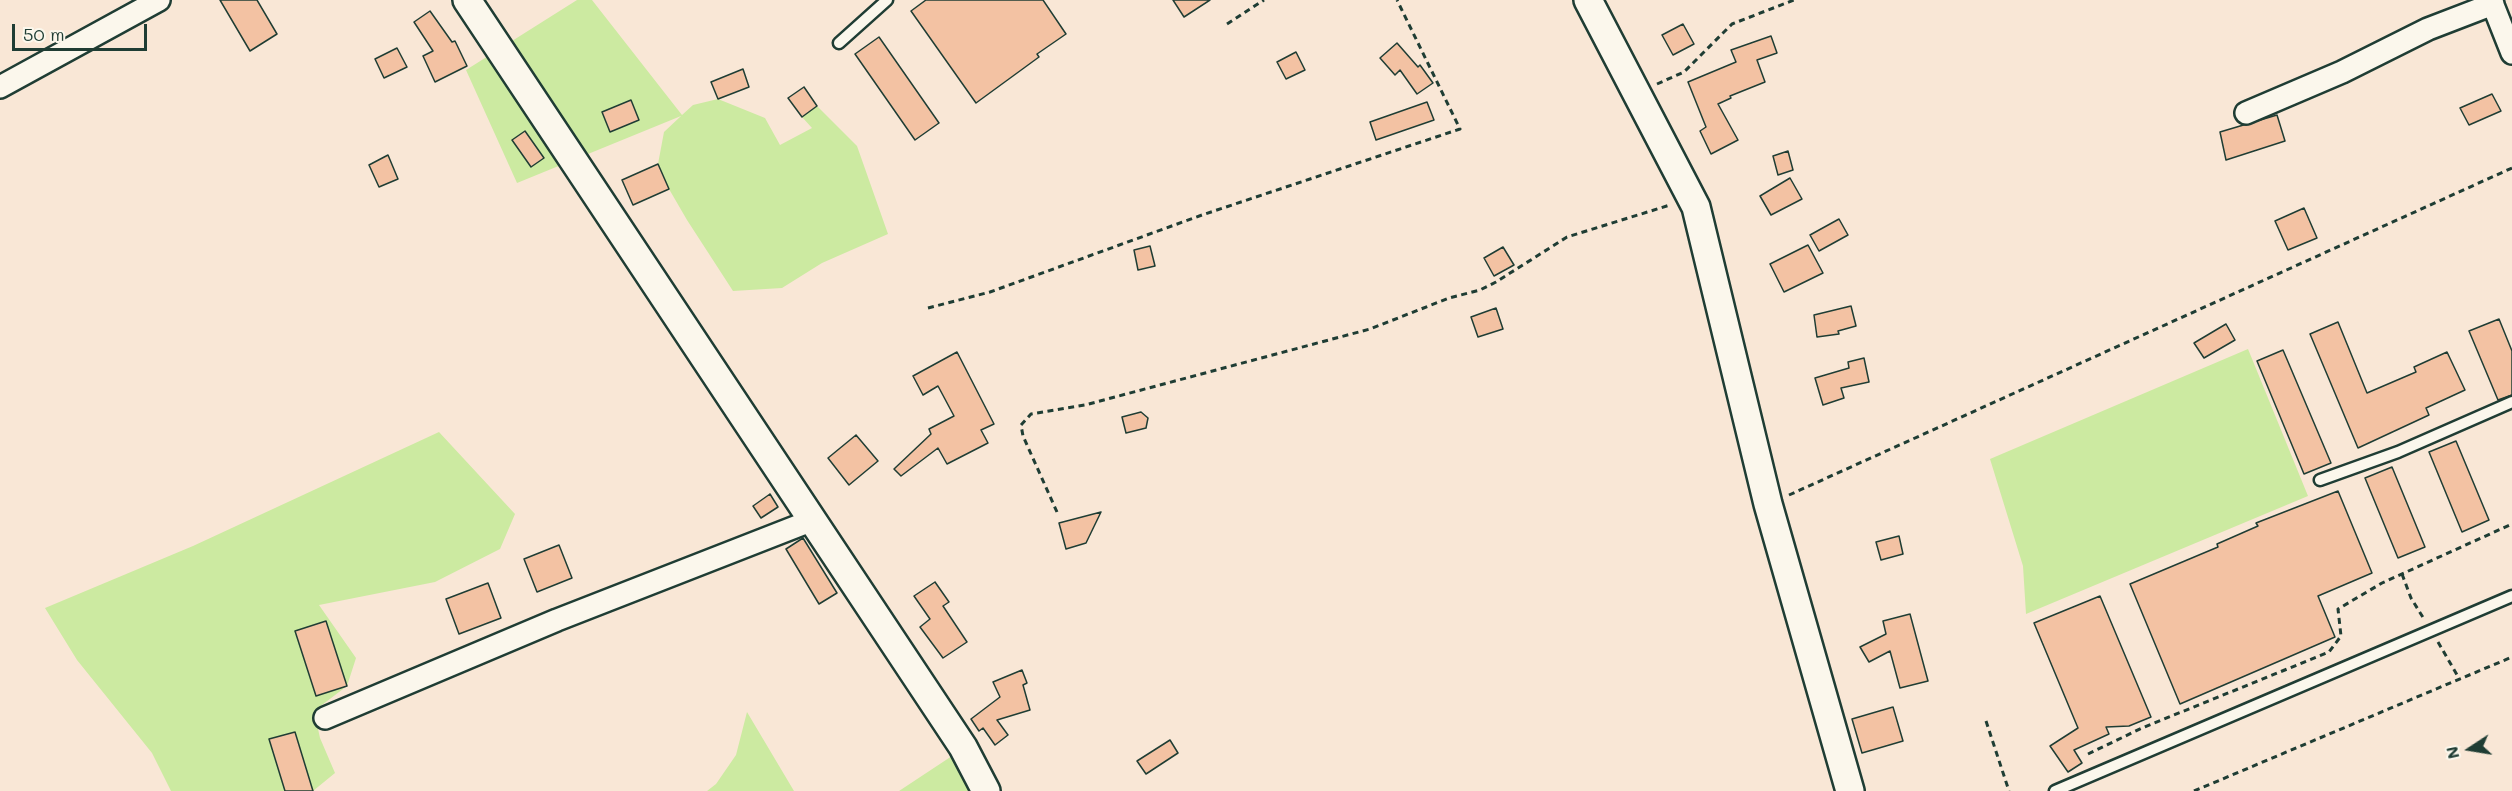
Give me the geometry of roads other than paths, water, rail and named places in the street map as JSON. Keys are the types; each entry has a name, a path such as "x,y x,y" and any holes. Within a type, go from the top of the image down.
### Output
{"street":[{"path":"0,87 159,0"},
{"path":"466,0 963,747 986,791"},
{"path":"1588,0 1696,207 1768,504 1850,791"},
{"path":"2246,113 2342,72 2428,29 2492,2 2512,53"},
{"path":"325,718 557,620 813,520"}],"lane":[{"path":"839,44 887,0"},
{"path":"2320,480 2398,452 2512,402"},
{"path":"2055,791 2512,596"}]}
